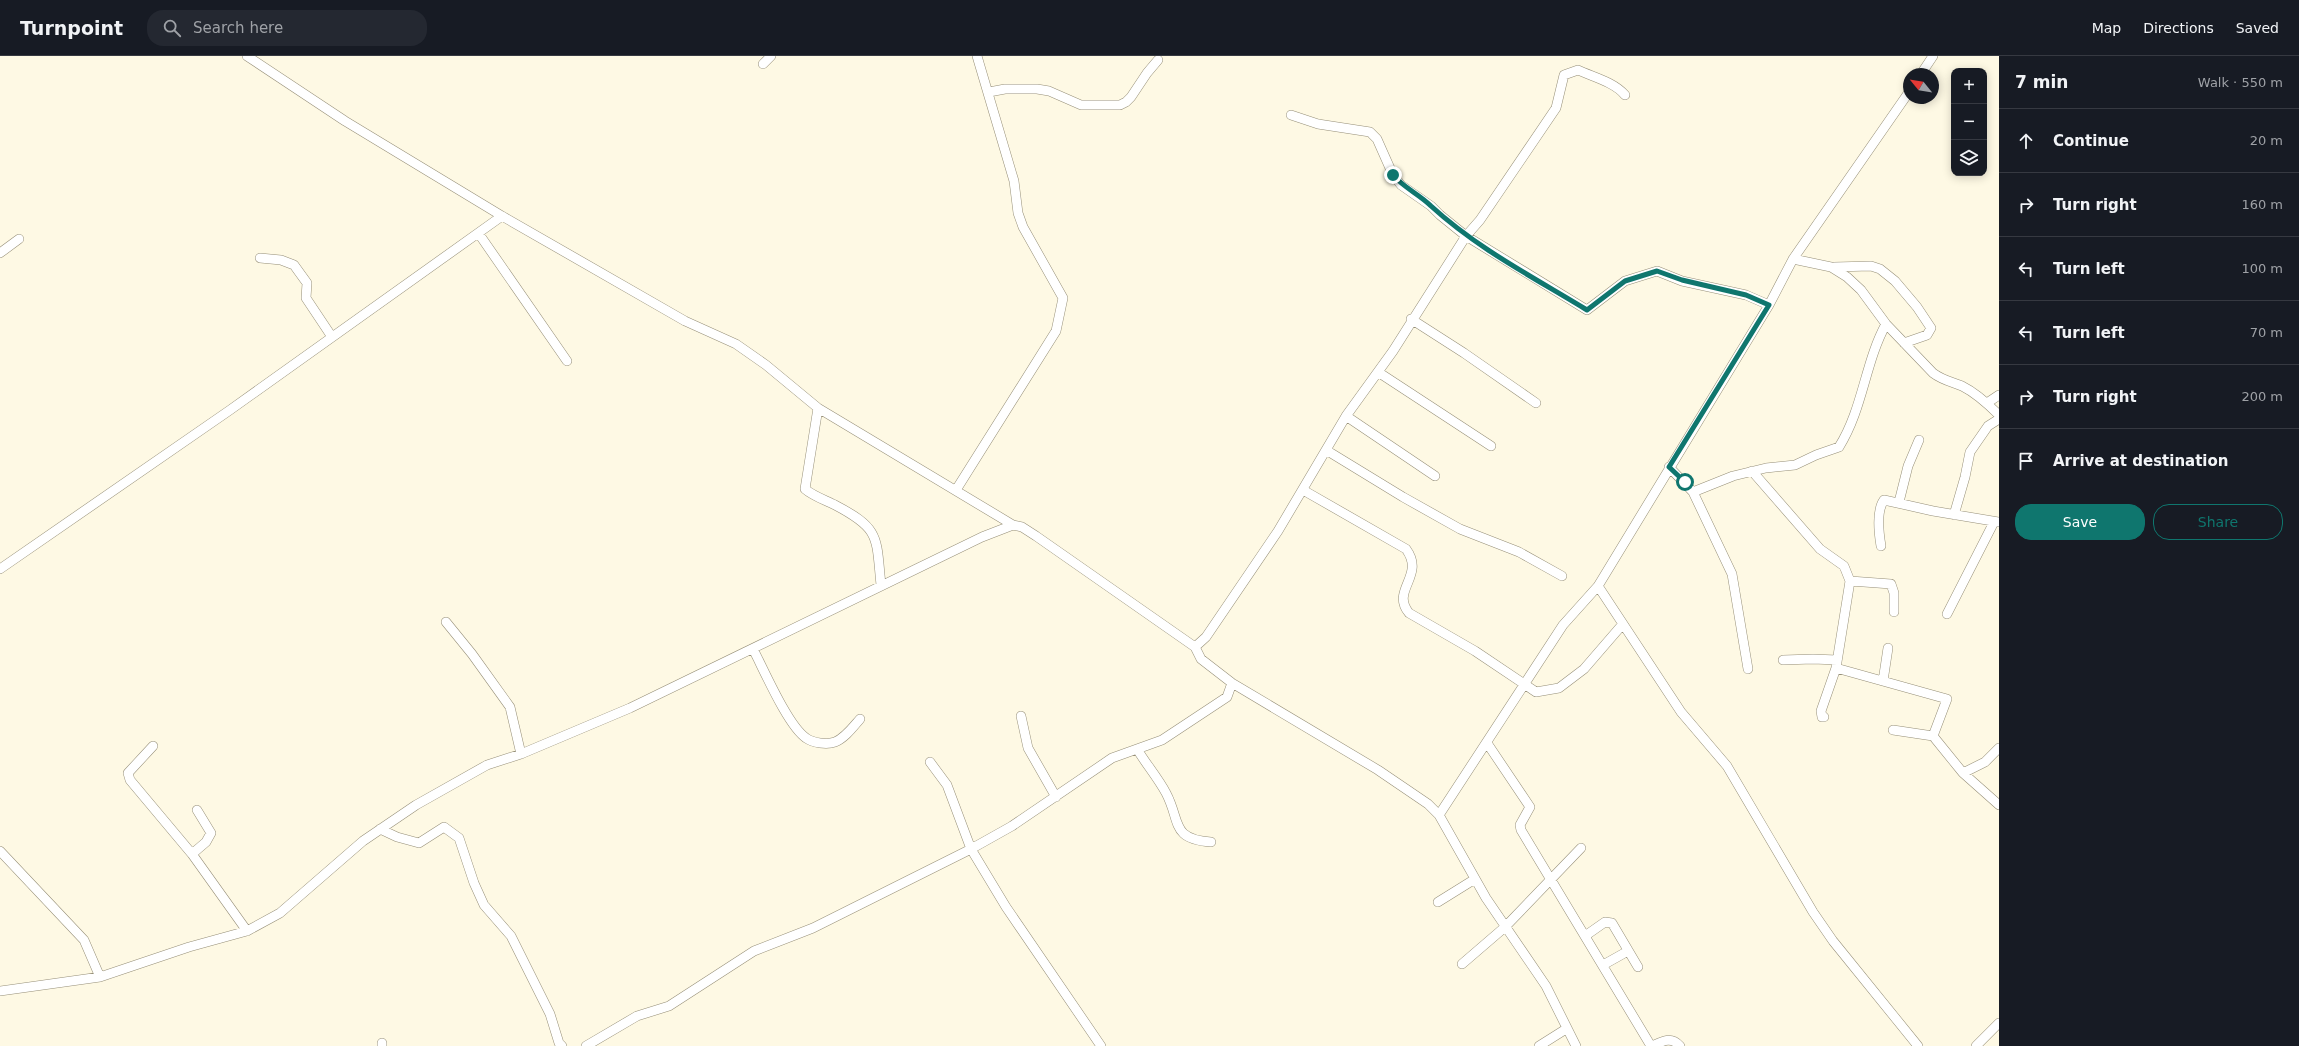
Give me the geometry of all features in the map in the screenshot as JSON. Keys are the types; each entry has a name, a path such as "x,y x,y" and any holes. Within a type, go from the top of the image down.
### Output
{"street":[{"path":"247,56 345,121 502,216 685,321 736,344 766,365 818,408 1012,525 1022,527 1036,536 1195,647 1201,659 1232,683 1378,770 1428,804 1440,815 1475,879 1505,927 1546,986 1566,1029 1576,1046"},
{"path":"763,64 771,56"},
{"path":"956,490 1056,331 1063,298 1023,227 1018,213 1014,181 977,56"},
{"path":"1925,68 1933,56"},
{"path":"988,92 1010,89 1037,89 1049,91 1081,105 1120,104 1126,102 1131,97 1146,73 1158,60"},
{"path":"1195,647 1206,637 1278,531 1346,416 1393,352 1411,319 1445,271 1466,236 1480,220 1556,108 1564,75 1578,70 1608,83 1621,90 1625,95"},
{"path":"1440,815 1563,625 1598,586 1669,467 1769,305 1793,259 1903,101"},
{"path":"1291,115 1318,124 1370,132 1377,139 1393,175 1401,185 1431,206 1466,236 1587,310 1625,281 1657,271 1682,280 1746,295 1769,305"},
{"path":"0,569 479,234 502,216"},
{"path":"479,234 568,361"},
{"path":"0,253 19,239"},
{"path":"260,258 281,260 294,265 307,283 306,298 332,337"},
{"path":"1793,259 1831,267 1876,267 1895,282 1917,307 1931,328 1928,335 1904,343"},
{"path":"1831,267 1848,277 1861,290 1886,324 1938,377 1963,387 1987,403 1999,415"},
{"path":"1411,319 1464,353 1536,404"},
{"path":"1693,492 1733,476 1752,471 1795,465 1816,455 1839,447 1864,388 1880,336 1886,324"},
{"path":"1378,372 1491,446"},
{"path":"1987,403 1999,395"},
{"path":"818,408 805,488 854,515 867,525 876,542 881,585"},
{"path":"1346,416 1435,476"},
{"path":"1954,515 1965,478 1970,452 1988,426 1999,419"},
{"path":"1899,502 1908,466 1919,440"},
{"path":"1326,450 1403,497 1460,528 1519,552 1562,576"},
{"path":"1669,467 1693,492 1732,574 1748,670"},
{"path":"1752,471 1820,549 1844,566 1850,582 1836,664 1821,712 1822,717 1824,717"},
{"path":"1303,490 1406,549 1413,558 1414,570 1403,594 1404,606 1409,613 1526,684 1536,692 1559,688 1584,670 1622,625"},
{"path":"1881,546 1878,532 1882,503 1887,499 1954,515 1997,522 1947,614"},
{"path":"0,991 100,977 189,947 247,931 280,913 363,841 380,829 416,805 487,765 521,754 630,708 881,585 982,537 1012,525"},
{"path":"1850,582 1891,584 1894,593 1894,612"},
{"path":"1598,586 1622,625 1681,712 1727,766 1813,912 1833,941 1918,1046"},
{"path":"446,622 472,654 510,707 521,754"},
{"path":"1883,681 1888,648"},
{"path":"753,649 794,727 806,738 820,743 835,742 849,732 860,719"},
{"path":"1783,660 1813,659 1836,664 1883,681 1947,699 1933,736"},
{"path":"586,1046 637,1016 669,1006 754,951 813,928 971,850 1056,797 1112,758 1162,740 1227,697 1232,683"},
{"path":"1021,716 1028,748 1056,797"},
{"path":"1893,730 1933,736 1963,773 1999,805"},
{"path":"1487,743 1527,801 1529,811 1520,825 1521,830 1651,1046 1667,1039 1675,1041 1680,1046"},
{"path":"153,746 128,773 130,780 192,854 247,931"},
{"path":"1963,773 1985,762 1999,748"},
{"path":"1137,749 1167,794 1174,818 1182,832 1191,840 1211,842"},
{"path":"930,762 947,785 971,850 1006,907 1101,1046"},
{"path":"192,854 206,842 211,833 197,810"},
{"path":"380,829 397,837 419,843 444,827 459,838 474,883 482,900 511,936 550,1014 559,1043 562,1046"},
{"path":"1462,964 1505,927 1550,878 1581,848"},
{"path":"0,851 84,940 100,977"},
{"path":"1438,902 1475,879"},
{"path":"1585,936 1609,921 1615,925 1638,967"},
{"path":"1603,965 1628,951"},
{"path":"1976,1046 1999,1022"},
{"path":"1538,1046 1566,1029"}],"route":[{"path":"1393,175 1401,185 1431,206 1466,236 1587,310 1625,281 1657,271 1682,280 1709,285 1746,295 1769,305 1720,382 1669,467 1685,482"}]}
